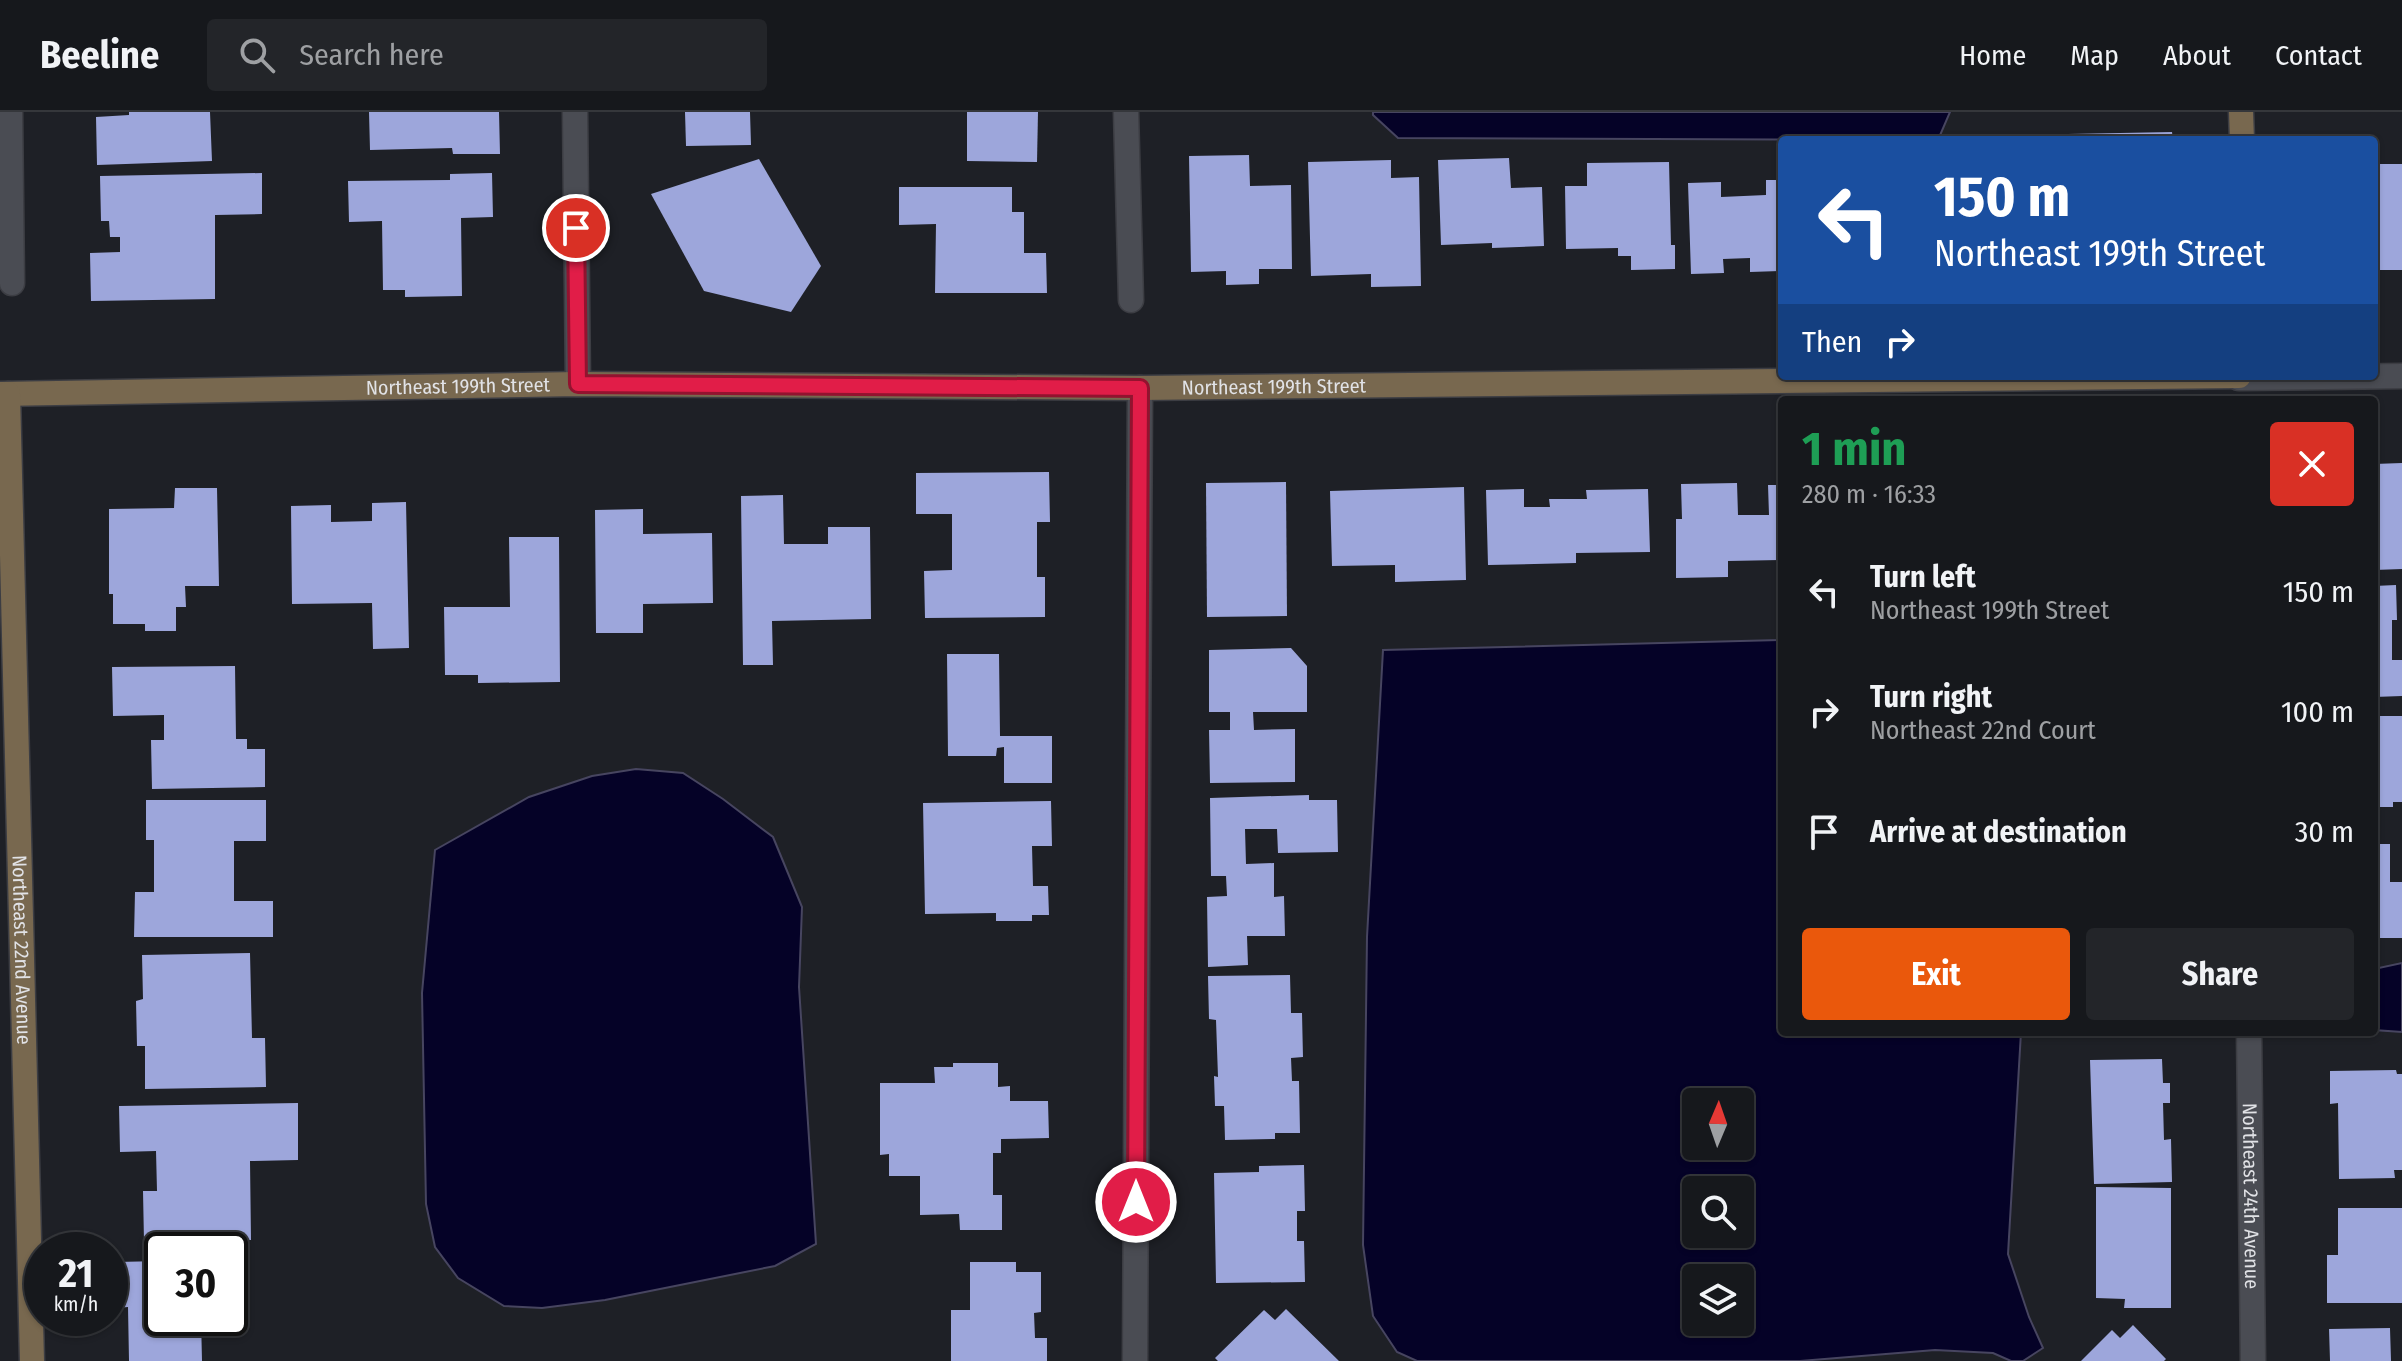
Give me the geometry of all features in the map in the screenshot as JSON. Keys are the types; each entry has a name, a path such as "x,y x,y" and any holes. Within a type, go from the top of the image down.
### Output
{"street":[{"path":"10,112 12,283"},
{"path":"575,112 578,384"},
{"path":"1126,112 1131,300"},
{"path":"2241,112 2242,136"},
{"name":"Northeast 199th Street","path":"2378,376 2402,376"},
{"name":"Northeast 199th Street","path":"4,394 578,384 1140,388 1939,380"},
{"path":"1135,1361 1140,388"},
{"name":"Northeast 22nd Avenue","path":"4,394 32,1361"},
{"name":"Northeast 24th Avenue","path":"2249,1036 2253,1361"}],"water":[{"path":"1373,112 1950,112 1940,136 1778,136 1778,139 1398,138"},
{"path":"1778,640 1778,1036 2021,1036 2008,1254 2043,1348 2023,1361 2011,1361 1993,1353 1935,1350 1800,1361 1417,1361 1397,1352 1373,1316 1363,1245 1367,937 1383,650"},
{"path":"636,769 683,773 773,837 802,907 799,987 816,1244 775,1266 605,1300 542,1308 504,1306 458,1278 435,1247 426,1204 422,993 435,850 529,797 592,776"},
{"path":"2402,963 2402,1032 2378,1030 2378,968"}],"building":[{"path":"129,112 210,112 212,161 97,165 96,117 129,115"},
{"path":"369,112 499,112 500,154 453,154 452,148 370,150"},
{"path":"685,112 750,112 751,145 686,146"},
{"path":"967,112 1038,112 1037,162 967,161"},
{"path":"2172,132 2172,136 2068,136"},
{"path":"1249,155 1250,186 1291,185 1292,269 1259,269 1259,284 1226,285 1226,271 1191,272 1189,156"},
{"path":"1509,158 1511,188 1542,187 1544,246 1492,248 1492,243 1441,245 1438,160"},
{"path":"759,159 821,266 791,312 704,291 651,194"},
{"path":"1391,160 1391,178 1419,177 1421,286 1371,287 1371,274 1311,276 1308,162"},
{"path":"1669,162 1671,245 1675,245 1675,269 1631,270 1631,256 1618,256 1618,248 1566,249 1565,186 1587,186 1587,163"},
{"path":"2378,164 2402,164 2402,270 2378,270"},
{"path":"262,173 262,214 215,215 215,299 91,301 90,253 120,252 120,237 110,237 109,221 101,221 100,176"},
{"path":"492,173 493,217 461,218 462,296 405,297 405,290 383,290 382,221 349,222 348,181 450,180 450,174"},
{"path":"1766,180 1778,180 1778,271 1750,272 1750,258 1723,259 1724,273 1691,274 1688,183 1721,182 1721,197 1766,195"},
{"path":"899,187 1012,187 1012,212 1024,212 1024,253 1046,253 1047,293 935,293 936,224 899,225"},
{"path":"2402,463 2402,569 2378,570 2378,464"},
{"path":"1049,472 1050,522 1037,522 1037,577 1045,577 1045,617 925,618 924,571 952,570 952,514 916,514 916,473"},
{"path":"1286,482 1287,616 1207,617 1206,483"},
{"path":"1737,483 1738,515 1769,515 1768,485 1778,485 1778,560 1728,561 1728,577 1676,578 1676,519 1682,519 1681,484"},
{"path":"1464,487 1466,580 1395,582 1395,565 1332,566 1330,491"},
{"path":"175,488 217,488 219,586 185,586 186,607 176,607 176,631 145,631 145,624 113,624 113,594 109,594 109,509 174,508"},
{"path":"1524,489 1524,507 1550,507 1549,499 1587,499 1586,490 1648,489 1650,552 1576,553 1576,563 1488,565 1486,490"},
{"path":"783,495 784,544 828,544 828,527 870,527 871,619 772,621 773,665 743,665 741,496"},
{"path":"406,502 409,648 373,649 372,603 292,604 291,506 331,505 331,522 372,521 372,503"},
{"path":"643,509 643,534 712,533 713,603 643,604 643,633 596,633 595,510"},
{"path":"509,537 559,537 560,682 478,683 478,675 445,675 444,607 510,607"},
{"path":"2396,585 2397,620 2392,620 2392,660 2402,660 2402,696 2378,697 2378,586"},
{"path":"1291,648 1307,666 1307,712 1253,712 1254,730 1295,729 1295,782 1210,783 1209,730 1230,730 1230,712 1209,712 1209,650"},
{"path":"947,654 999,654 1000,736 1052,736 1052,783 1004,783 1004,747 997,748 996,756 948,756"},
{"path":"235,666 236,739 247,739 247,749 265,749 265,787 152,789 151,740 164,740 164,715 113,716 112,667"},
{"path":"2378,716 2402,716 2402,802 2393,802 2393,807 2378,807"},
{"path":"1309,795 1309,800 1337,800 1338,852 1278,853 1277,829 1245,829 1246,864 1274,863 1274,897 1284,896 1285,936 1247,936 1248,965 1208,967 1207,897 1227,896 1226,876 1211,876 1210,798"},
{"path":"146,800 266,800 266,841 234,841 234,901 273,901 273,937 134,937 135,892 154,892 154,840 146,840"},
{"path":"1051,801 1052,846 1032,846 1033,886 1048,886 1049,915 1032,915 1032,921 996,921 996,913 925,914 923,803"},
{"path":"2378,844 2390,844 2390,882 2402,882 2402,938 2378,938"},
{"path":"250,953 252,1038 265,1038 266,1087 145,1089 145,1046 137,1046 136,1001 143,999 142,955"},
{"path":"1290,975 1291,1013 1302,1013 1303,1057 1291,1058 1292,1081 1299,1081 1300,1133 1275,1133 1275,1139 1225,1140 1224,1106 1215,1106 1214,1076 1218,1077 1216,1020 1209,1019 1208,976"},
{"path":"2162,1059 2163,1083 2170,1083 2170,1103 2163,1103 2164,1140 2171,1139 2172,1182 2094,1184 2090,1060"},
{"path":"953,1063 998,1063 998,1087 1010,1086 1010,1101 1048,1101 1049,1138 1001,1139 1001,1153 993,1153 993,1195 1002,1195 1002,1230 960,1230 959,1214 920,1215 920,1176 889,1176 889,1154 880,1155 880,1083 935,1083 934,1067 953,1067"},
{"path":"2396,1070 2397,1074 2402,1074 2402,1170 2394,1170 2395,1178 2339,1179 2338,1103 2330,1104 2330,1071"},
{"path":"298,1103 298,1160 250,1161 251,1240 248,1240 248,1232 144,1232 144,1242 143,1191 157,1191 156,1151 120,1152 119,1106"},
{"path":"1304,1165 1305,1211 1297,1211 1297,1241 1304,1241 1305,1282 1216,1283 1214,1173 1259,1172 1259,1166"},
{"path":"2096,1187 2171,1188 2171,1308 2124,1308 2125,1299 2096,1298"},
{"path":"2338,1208 2402,1208 2402,1303 2327,1303 2327,1255 2338,1255"},
{"path":"144,1261 144,1336 201,1336 202,1361 129,1361 128,1262"},
{"path":"970,1262 1016,1262 1016,1272 1041,1272 1041,1312 1034,1313 1035,1338 1047,1338 1047,1361 951,1361 951,1310 970,1310"},
{"path":"1286,1309 1339,1361 1218,1361 1215,1358 1264,1310 1275,1320"},
{"path":"2133,1325 2166,1359 2164,1361 2081,1361 2112,1330 2120,1338"},
{"path":"2390,1328 2391,1361 2330,1361 2329,1329"}],"route":[{"path":"576,228 578,384 1140,388 1136,1202"}]}
